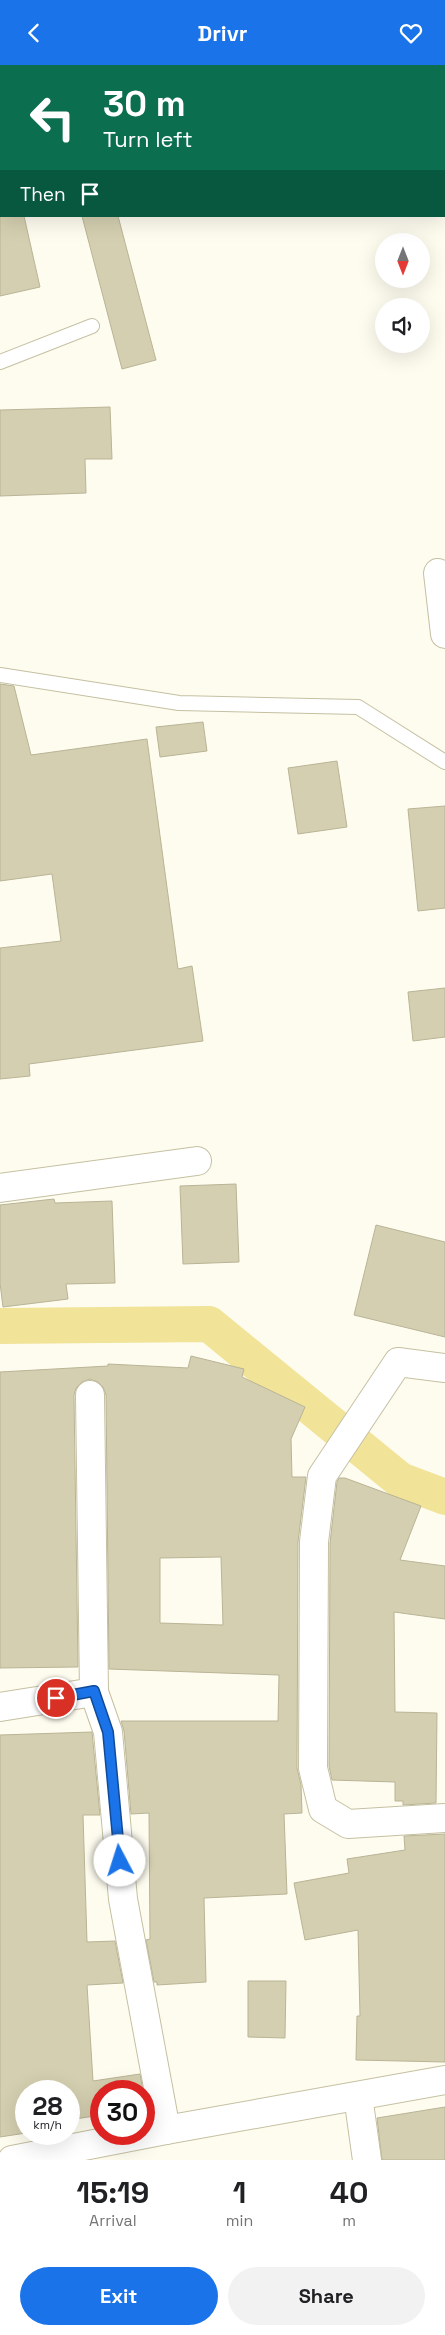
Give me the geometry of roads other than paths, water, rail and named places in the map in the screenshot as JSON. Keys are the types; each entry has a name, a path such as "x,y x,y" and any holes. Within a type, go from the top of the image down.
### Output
{"street":[{"path":"438,573 445,633"},
{"path":"0,1188 197,1161"},
{"path":"445,1368 398,1362 322,1476 314,1542 313,1768 323,1809 348,1824 445,1818"},
{"path":"90,1395 94,1691 108,1732 123,1899 166,2129"},
{"path":"0,1707 94,1691"},
{"path":"12,2160 166,2129 445,2080"},
{"path":"358,2096 367,2160"}],"lane":[{"path":"0,362 92,326"},
{"path":"0,675 179,703 358,707 445,762"}],"waterway":[{"path":"0,1326 209,1324 400,1480 445,1497"}]}
